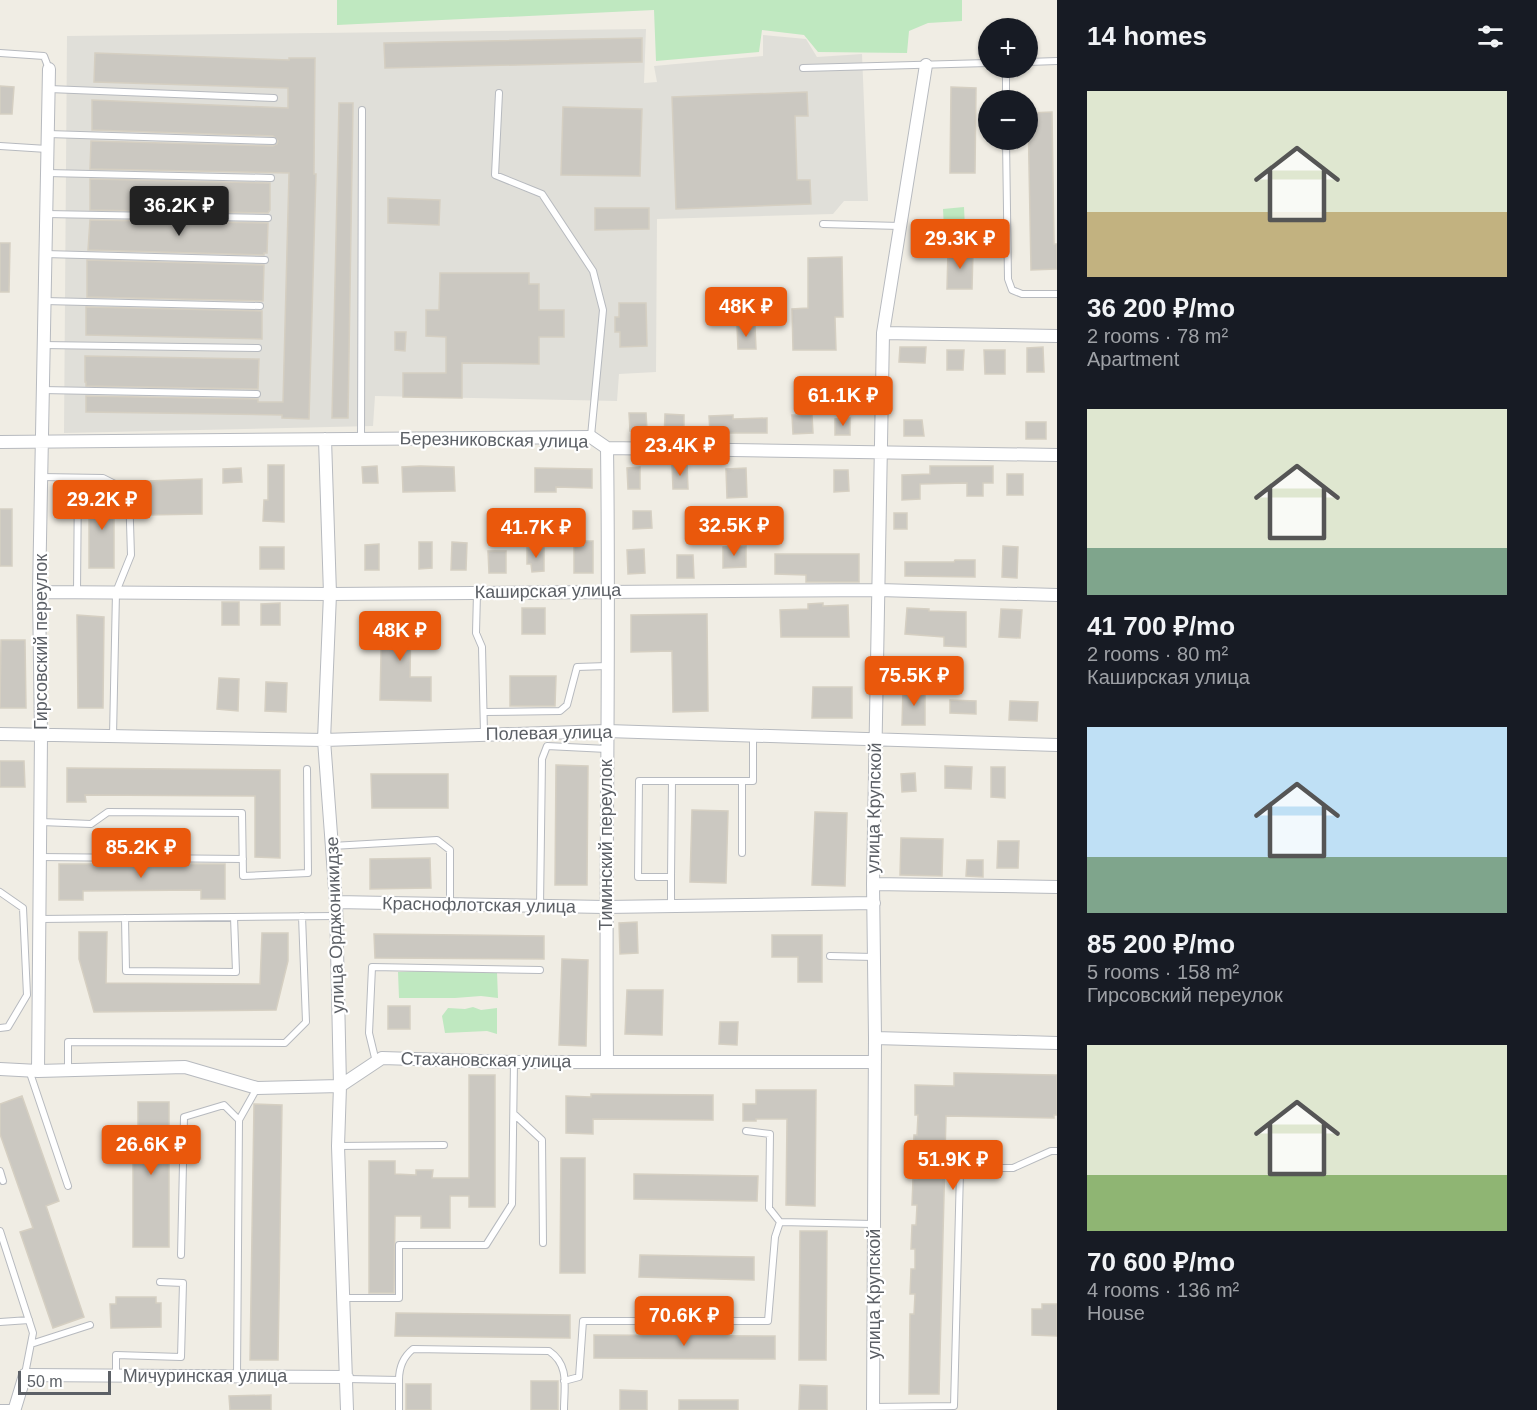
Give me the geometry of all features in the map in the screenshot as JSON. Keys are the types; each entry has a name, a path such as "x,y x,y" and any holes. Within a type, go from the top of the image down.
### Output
{"street":[{"name":"улица Крупской","path":"873,1408 875,1038 873,884 883,333 926,65"},
{"name":"Гирсовский переулок","path":"33,1071 40,857 39,592 49,69"},
{"path":"883,333 1057,336"},
{"name":"Березниковская улица","path":"0,442 591,437 607,448 1057,455"},
{"name":"улица Орджоникидзе","path":"325,439 330,594 324,740 336,903 340,1086 338,1146 347,1410"},
{"name":"Тиминский переулок","path":"607,448 609,591 605,906 607,1062"},
{"name":"Каширская улица","path":"39,592 330,594 879,590 1057,595"},
{"name":"Полевая улица","path":"0,734 324,740 607,731 1057,745"},
{"path":"873,884 1057,887"},
{"name":"Краснофлотская улица","path":"336,903 540,906 873,903"},
{"path":"875,1038 1057,1043"},
{"name":"Стахановская улица","path":"340,1086 382,1058 514,1062 875,1062"},
{"path":"0,1069 33,1071 185,1066 257,1088 340,1086"},
{"path":"15,1409 25,1376"},
{"name":"Мичуринская улица","path":"25,1376 347,1378"}],"lane":[{"path":"0,53 45,56 49,69"},
{"path":"1038,62 1057,61"},
{"path":"802,68 978,63"},
{"path":"49,89 274,98"},
{"path":"499,93 495,175 542,194 593,271 601,300 603,310 591,437"},
{"path":"361,439 362,110"},
{"path":"48,134 273,141"},
{"path":"0,146 48,149"},
{"path":"1006,150 1008,279 1012,290 1022,294 1057,294"},
{"path":"47,173 271,178"},
{"path":"46,214 268,218"},
{"path":"823,224 900,226"},
{"path":"45,254 265,260"},
{"path":"44,301 260,306"},
{"path":"44,345 258,348"},
{"path":"42,390 257,394"},
{"path":"41,477 103,478 129,491 131,555 116,592 113,737"},
{"path":"77,592 78,478"},
{"path":"477,592 477,633 483,647 484,735"},
{"path":"484,712 560,711 567,705 577,667 608,666"},
{"path":"671,877 639,877 639,780 753,781 753,735"},
{"path":"540,906 542,759 547,746 607,748"},
{"path":"40,822 91,824 108,812 242,813 243,876 308,873 307,769"},
{"path":"671,906 672,781"},
{"path":"742,781 742,853"},
{"path":"332,846 437,840 450,850 450,904"},
{"path":"40,857 243,859"},
{"path":"0,892 23,908 27,995 8,1027 0,1028"},
{"path":"68,1070 68,1042 285,1042 306,1022 302,916"},
{"path":"39,918 336,916"},
{"path":"125,918 126,971 236,972 234,917"},
{"path":"831,956 874,957"},
{"path":"376,1063 369,1033 372,967 540,970"},
{"path":"343,1298 399,1298 399,1245 486,1245 512,1204 514,1062"},
{"path":"33,1071 68,1186"},
{"path":"237,1376 239,1120 257,1088"},
{"path":"181,1255 184,1117 224,1105 239,1120"},
{"path":"515,1115 542,1140 543,1243"},
{"path":"746,1131 770,1134 769,1208 780,1222"},
{"path":"338,1146 444,1145"},
{"path":"873,1408 954,1406 960,1171 975,1168 1013,1168 1051,1151 1057,1151"},
{"path":"0,1171 3,1181"},
{"path":"780,1222 874,1224"},
{"path":"564,1381 579,1377 583,1321 768,1321 775,1237 780,1222"},
{"path":"0,1231 33,1333 25,1376"},
{"path":"116,1376 116,1355 181,1357 183,1283 160,1282"},
{"path":"0,1322 28,1320"},
{"path":"31,1344 90,1325"},
{"path":"399,1410 399,1371 406,1355 413,1349 549,1351 556,1355 564,1367 564,1410"},
{"path":"347,1378 399,1380"},
{"path":"0,1408 15,1409"}],"shaded area":[{"path":"646,29 644,83 657,82 654,66 763,56 763,35 806,39 817,57 862,54 868,201 844,201 833,214 657,219 656,372 619,374 617,401 375,396 373,426 64,433 67,36"}],"green space":[{"path":"337,0 962,0 962,21 928,23 909,31 907,53 818,52 804,35 762,30 759,52 656,61 654,10 337,25"},
{"path":"964,207 965,228 944,229 943,209"},
{"path":"449,970 497,972 498,998 481,996 399,998 398,972"},
{"path":"473,1007 481,1010 497,1008 497,1034 487,1031 445,1033 442,1016 448,1008"}],"building":[{"path":"642,38 642,62 385,68 384,43"},
{"path":"95,53 289,60 289,58 315,58 314,174 316,174 309,419 282,418 282,415 86,412 86,396 258,399 258,402 283,402 289,173 90,169 91,141 273,146 278,141 273,136 92,130 92,100 288,108 288,88 94,82"},
{"path":"0,86 14,87 12,114 0,114"},
{"path":"951,87 976,88 975,173 950,173"},
{"path":"807,92 808,116 795,116 797,180 810,180 811,204 676,209 672,97"},
{"path":"339,103 353,103 348,418 332,418"},
{"path":"563,107 642,109 640,176 561,175"},
{"path":"1052,112 1054,244 1057,244 1057,269 1031,270 1029,150 1038,150 1038,113"},
{"path":"90,179 270,183 270,210 268,213 90,210"},
{"path":"388,198 440,200 439,225 388,223"},
{"path":"595,208 649,208 649,229 595,230"},
{"path":"90,220 268,223 267,253 264,255 88,250"},
{"path":"0,243 10,243 9,292 0,292"},
{"path":"948,250 973,251 972,289 947,289"},
{"path":"842,257 843,317 835,317 836,350 793,350 792,309 808,308 808,258"},
{"path":"87,260 264,265 263,301 87,297"},
{"path":"440,273 529,273 529,284 539,284 539,310 564,310 564,337 539,337 539,364 462,363 462,398 403,397 403,373 446,373 446,337 426,336 426,310 439,310"},
{"path":"619,303 646,303 647,346 620,347 620,332 615,332 615,317 619,317"},
{"path":"86,307 262,311 262,339 86,335"},
{"path":"737,326 755,326 756,349 738,349"},
{"path":"395,332 406,332 405,351 395,350"},
{"path":"900,347 926,347 925,363 899,362"},
{"path":"1043,347 1044,372 1027,372 1027,348"},
{"path":"947,350 964,350 963,370 947,370"},
{"path":"984,350 1005,350 1005,374 985,374"},
{"path":"85,356 259,359 258,389 86,386"},
{"path":"629,413 646,413 647,430 630,431"},
{"path":"665,414 684,415 684,432 680,432 680,441 664,441"},
{"path":"733,415 733,419 767,418 767,433 710,433 709,416"},
{"path":"792,415 812,415 813,433 793,434"},
{"path":"850,418 850,435 835,435 835,419"},
{"path":"904,420 922,420 924,436 904,436"},
{"path":"1026,422 1046,422 1046,439 1026,439"},
{"path":"687,464 688,489 673,489 672,465"},
{"path":"268,465 284,465 284,522 263,521 264,500 268,500"},
{"path":"377,466 378,483 363,483 362,467"},
{"path":"930,466 993,466 993,483 983,483 983,496 967,496 967,483 920,484 920,499 902,500 902,475 930,474"},
{"path":"402,467 454,467 455,491 403,492"},
{"path":"640,467 640,489 628,489 627,468"},
{"path":"241,468 242,482 223,483 223,469"},
{"path":"535,468 592,469 592,488 556,487 556,492 535,492"},
{"path":"746,468 747,497 727,498 726,469"},
{"path":"834,470 848,470 849,491 834,492"},
{"path":"1007,474 1023,474 1023,495 1007,495"},
{"path":"202,479 202,514 146,515 146,481"},
{"path":"89,494 114,494 114,568 89,568"},
{"path":"0,509 12,509 12,566 0,566"},
{"path":"633,511 651,511 652,528 633,529"},
{"path":"894,513 907,513 907,529 894,529"},
{"path":"574,541 593,541 593,573 574,573"},
{"path":"419,542 432,542 432,568 419,569"},
{"path":"452,542 467,543 466,570 451,570"},
{"path":"379,544 379,570 365,570 365,545"},
{"path":"746,546 746,567 723,568 723,547"},
{"path":"1003,546 1018,547 1017,578 1002,577"},
{"path":"260,547 284,547 284,569 260,569"},
{"path":"527,548 544,548 544,571 532,572 531,564 527,564"},
{"path":"644,549 645,573 628,574 627,550"},
{"path":"488,551 506,551 506,573 489,573"},
{"path":"775,554 859,554 859,582 806,582 806,575 775,574"},
{"path":"677,555 693,555 694,578 677,578"},
{"path":"955,560 975,560 975,577 905,576 905,562 954,562"},
{"path":"222,602 239,602 239,625 222,625"},
{"path":"280,603 280,625 261,625 261,604"},
{"path":"823,603 823,606 848,605 849,637 781,637 780,610 808,609 808,604"},
{"path":"522,608 545,608 545,634 522,634"},
{"path":"907,608 966,612 966,647 944,646 944,637 905,634"},
{"path":"1001,609 1022,610 1020,638 999,637"},
{"path":"382,612 411,612 410,677 431,677 431,701 380,700"},
{"path":"707,614 708,711 673,712 672,651 631,652 631,615"},
{"path":"77,615 104,617 103,708 78,708"},
{"path":"1,640 25,640 26,708 0,708"},
{"path":"510,676 556,676 555,706 510,706"},
{"path":"219,678 239,679 238,711 217,709"},
{"path":"266,682 287,683 286,712 265,711"},
{"path":"813,687 852,687 852,718 812,718"},
{"path":"903,688 925,688 925,725 902,725"},
{"path":"950,700 976,701 976,714 950,713"},
{"path":"1010,701 1038,702 1037,721 1009,720"},
{"path":"0,761 24,761 25,787 0,787"},
{"path":"556,765 588,766 587,885 555,885"},
{"path":"945,766 972,767 971,789 945,788"},
{"path":"991,767 1005,767 1005,798 991,797"},
{"path":"67,768 280,770 280,858 255,857 255,796 85,795 86,802 67,802"},
{"path":"915,773 916,791 902,792 901,774"},
{"path":"371,774 448,774 448,808 372,808"},
{"path":"692,810 728,811 726,883 690,882"},
{"path":"815,812 847,813 845,886 812,885"},
{"path":"901,838 943,839 942,876 900,875"},
{"path":"998,841 1019,841 1018,868 997,868"},
{"path":"430,858 431,888 370,889 370,859"},
{"path":"967,860 983,860 983,877 966,876"},
{"path":"59,864 225,864 225,899 201,899 201,890 83,891 83,900 59,900"},
{"path":"637,922 638,953 620,954 619,923"},
{"path":"79,932 107,932 106,983 260,984 262,933 288,933 288,961 276,1010 94,1012 79,959"},
{"path":"374,934 544,936 544,959 375,958"},
{"path":"772,935 822,935 822,982 798,982 798,957 772,957"},
{"path":"562,959 588,960 586,1046 559,1045"},
{"path":"627,990 663,990 662,1035 625,1034"},
{"path":"388,1006 410,1006 410,1029 388,1029"},
{"path":"720,1022 738,1022 737,1045 719,1044"},
{"path":"954,1073 1057,1075 1057,1115 1054,1115 1054,1118 946,1116 939,1394 909,1394 910,1314 914,1314 915,1294 910,1294 911,1269 915,1269 915,1249 911,1249 912,1225 916,1225 917,1205 912,1205 913,1179 917,1179 918,1161 913,1160 918,1115 915,1115 915,1085 954,1086"},
{"path":"469,1075 495,1075 495,1207 469,1207 469,1196 450,1196 450,1228 421,1228 421,1216 395,1216 394,1293 369,1293 369,1161 395,1161 395,1174 416,1175 416,1170 433,1170 432,1178 469,1178"},
{"path":"756,1090 816,1090 815,1206 786,1205 787,1119 743,1121 743,1104 756,1104"},
{"path":"591,1094 713,1095 713,1120 593,1119 593,1134 566,1133 566,1096 591,1097"},
{"path":"22,1096 59,1201 46,1206 84,1317 53,1328 20,1232 33,1228 0,1134 0,1104"},
{"path":"138,1102 169,1102 169,1247 133,1247 133,1129 138,1129"},
{"path":"254,1104 282,1105 278,1360 250,1360"},
{"path":"561,1158 585,1158 585,1273 560,1273"},
{"path":"634,1174 758,1176 757,1201 634,1199"},
{"path":"800,1231 827,1231 826,1360 799,1360"},
{"path":"640,1255 754,1257 754,1280 639,1277"},
{"path":"116,1297 156,1297 156,1303 161,1303 161,1327 111,1328 110,1304 116,1304"},
{"path":"1042,1304 1057,1304 1057,1336 1032,1335 1032,1309 1042,1309"},
{"path":"396,1313 570,1315 570,1338 395,1336"},
{"path":"594,1335 775,1336 775,1359 594,1358"},
{"path":"531,1381 558,1381 558,1410 531,1410"},
{"path":"406,1384 431,1384 431,1410 406,1410"},
{"path":"800,1385 827,1386 827,1410 799,1410"},
{"path":"620,1390 647,1391 647,1410 620,1410"},
{"path":"271,1395 271,1410 230,1410 229,1396"},
{"path":"679,1400 738,1400 738,1410 679,1410"}]}
